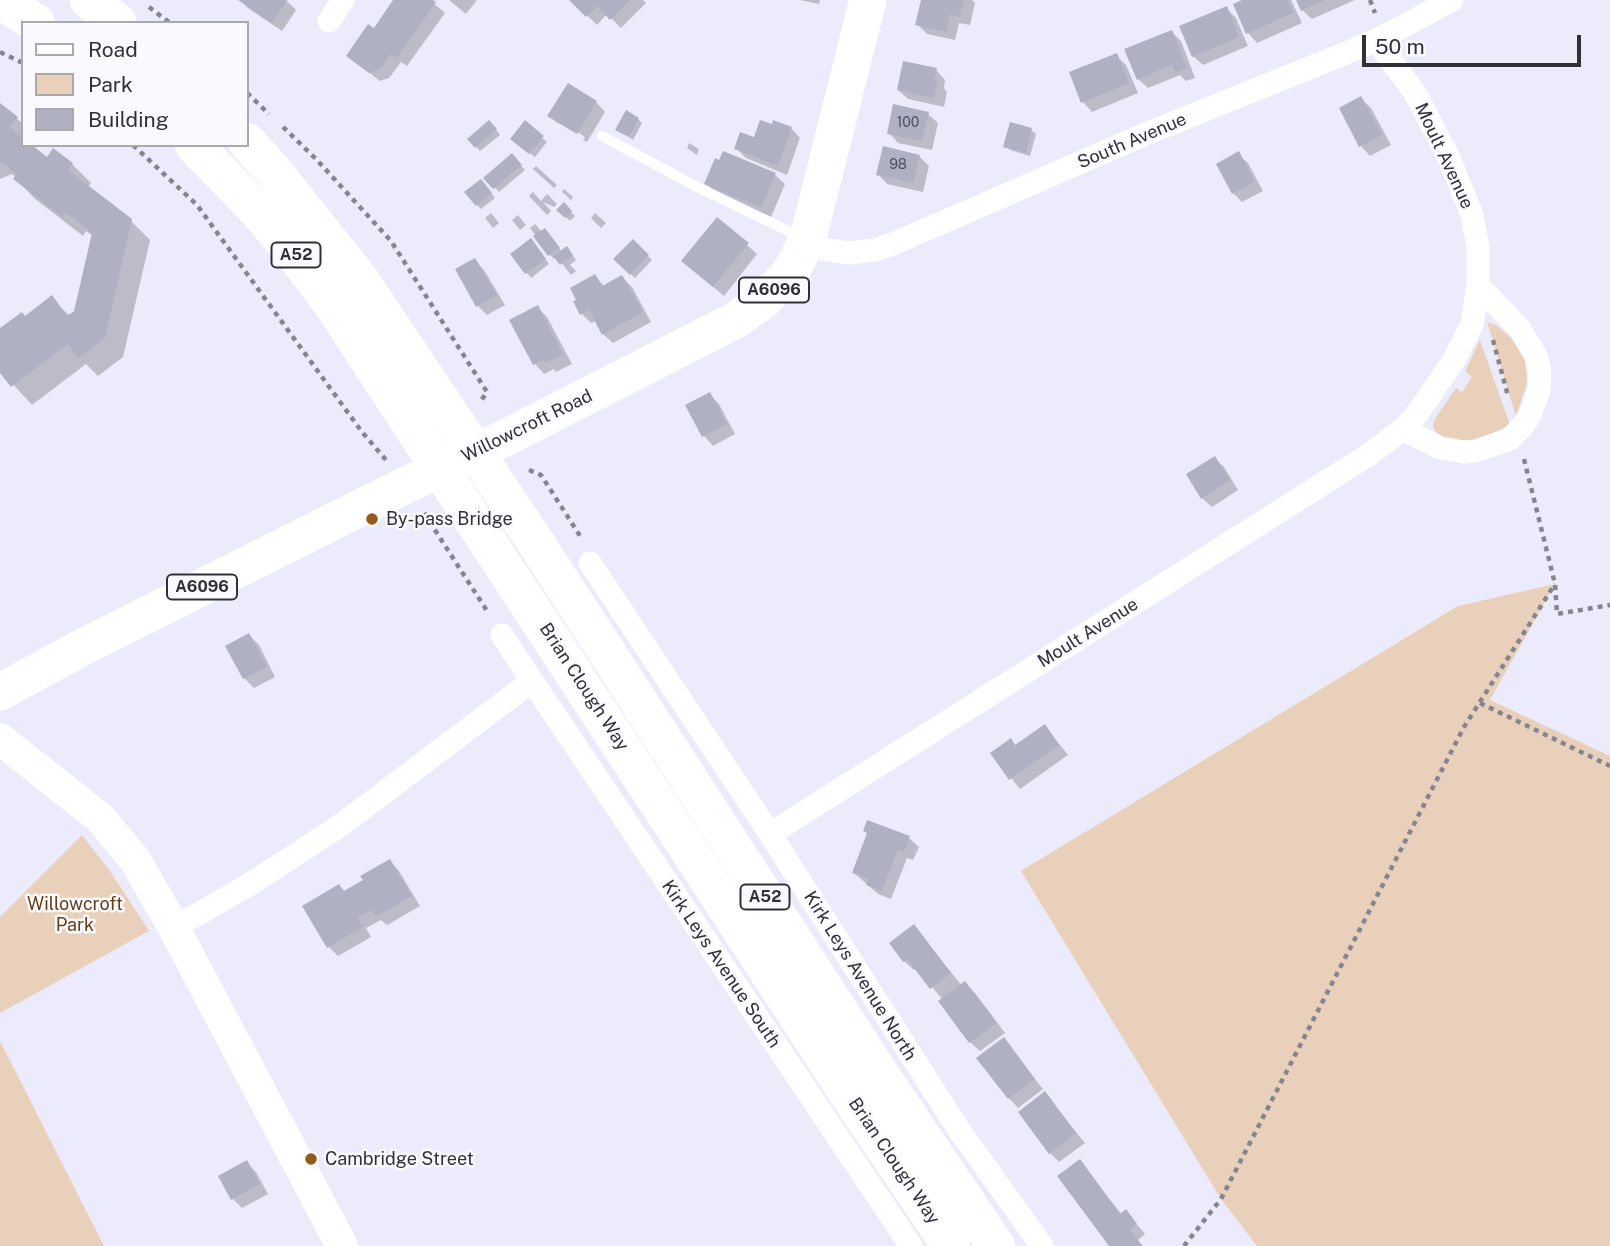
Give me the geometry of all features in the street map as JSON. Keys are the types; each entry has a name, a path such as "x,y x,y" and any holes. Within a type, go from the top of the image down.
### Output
{"highway":[{"path":"0,0 33,21"},
{"path":"89,0 115,21"},
{"name":"Brian Clough Way","path":"248,143 361,281 397,367 507,569 847,1092 951,1246"},
{"name":"Brian Clough Way","path":"196,147 234,184 397,367 538,546 878,1071 996,1246"}],"main road":[{"name":"Willowcroft Road","path":"0,692 83,647 505,438 747,313 781,283 797,261 806,242 868,0"}],"street":[{"path":"329,21 343,0"},
{"name":"South Avenue","path":"806,242 821,250 850,253 883,247 1376,40 1452,0"},
{"name":"Moult Avenue","path":"770,834 1342,472 1403,429 1431,395 1461,349 1475,312 1479,285 1476,233 1457,178 1426,111 1404,75 1376,40"},
{"path":"1403,429 1440,448 1476,451 1510,439 1522,428 1530,415 1539,390 1540,373 1536,356 1519,328 1479,285"},
{"name":"Kirk Leys Avenue North","path":"590,563 770,834 959,1130 1042,1246"},
{"name":"Kirk Leys Avenue South","path":"502,635 911,1246"},
{"path":"174,928 252,883 341,825 532,681"},
{"path":"0,739 100,818 120,838 135,860 174,928 342,1246"}],"lane":[{"path":"602,136 806,242"}],"path":[{"path":"139,0 167,21"},
{"path":"0,52 21,62"},
{"path":"135,147 197,205 362,432 406,485 502,635"},
{"path":"1184,1246 1221,1199 1464,727 1555,584 1557,614 1610,605"},
{"path":"1480,703 1610,766"}],"green space":[{"path":"1487,322 1496,325 1514,340 1525,361 1527,384 1516,416"},
{"path":"1480,340 1510,425 1473,440 1456,441 1443,437 1435,431 1435,419 1456,388 1462,392 1472,377 1465,371"},
{"path":"1555,584 1490,700 1610,756 1610,1246 1257,1246 1221,1199 1021,871 1458,606"},
{"name":"Willowcroft Park","path":"82,835 110,871 149,931 0,1013 0,917"},
{"path":"0,1041 104,1246 0,1246"}],"building":[{"path":"238,0 287,0 272,23"},
{"path":"393,0 436,2 397,58 391,54 380,69 369,73 346,56 368,24 374,28"},
{"path":"569,0 630,0 610,20 597,6 586,17"},
{"path":"921,0 964,0 960,17 950,14 946,32 915,25"},
{"path":"1242,0 1287,0 1293,13 1246,34 1233,4"},
{"path":"1296,0 1325,0 1301,11"},
{"path":"1227,6 1239,37 1192,57 1179,26"},
{"path":"1172,30 1187,68 1175,73 1172,65 1137,80 1124,49"},
{"path":"1117,53 1129,83 1081,103 1069,72"},
{"path":"903,61 937,68 934,80 938,80 934,98 897,90"},
{"path":"568,83 597,101 577,134 547,116"},
{"path":"1361,96 1382,135 1359,147 1339,108"},
{"path":"0,103 18,117 10,128 21,136 21,147 34,147 47,157 53,148 73,163 68,170 132,219 105,338 78,358 68,344 11,387 0,373 0,328 22,312 25,316 52,295 67,316 74,311 92,233 66,213 63,218 13,179 17,174 0,162"},
{"path":"893,104 929,112 922,141 887,134"},
{"path":"626,110 639,118 629,137 615,130"},
{"path":"489,120 497,129 475,148 467,139"},
{"path":"525,120 544,136 529,154 510,139"},
{"path":"760,120 772,124 773,120 792,127 778,166 734,149 740,132 754,137"},
{"path":"1010,122 1032,128 1026,153 1003,147"},
{"path":"883,146 920,155 913,183 876,175"},
{"path":"723,151 776,173 761,208 704,184 715,158 719,160"},
{"path":"1239,151 1255,182 1232,194 1216,164"},
{"path":"512,153 522,165 493,189 483,178"},
{"path":"481,179 492,193 476,206 464,192"},
{"path":"564,202 572,211 565,218 556,210"},
{"path":"717,217 749,243 713,287 681,261"},
{"path":"545,228 560,248 548,256 533,236"},
{"path":"531,238 546,259 525,274 510,254"},
{"path":"633,239 649,255 630,275 613,259"},
{"path":"567,246 573,255 560,265 553,256"},
{"path":"475,258 497,295 476,307 455,269"},
{"path":"595,274 602,286 622,275 643,312 602,335 589,310 580,315 570,288"},
{"path":"538,305 563,354 545,363 543,360 533,365 509,320"},
{"path":"710,392 727,424 702,437 685,405"},
{"path":"1215,456 1230,480 1201,499 1186,474"},
{"path":"249,633 267,667 243,679 225,646"},
{"path":"1045,724 1059,745 1009,780 990,753 1011,738 1015,745"},
{"path":"867,820 910,836 904,852 898,849 882,891 866,885 869,879 852,873 867,833 863,831"},
{"path":"390,859 412,896 376,917 372,910 358,918 363,927 327,948 302,906 339,884 344,891 363,880 360,876"},
{"path":"914,924 951,973 930,989 908,960 903,962 889,943"},
{"path":"965,981 997,1023 969,1043 938,1001"},
{"path":"1004,1037 1035,1079 1008,1099 976,1058"},
{"path":"1045,1091 1076,1133 1049,1154 1018,1112"},
{"path":"1080,1159 1120,1214 1126,1209 1137,1224 1130,1230 1142,1246 1109,1246 1057,1176"},
{"path":"247,1160 260,1184 231,1200 218,1176"}],"place":[{"name":"By-pass Bridge","path":"372,519"},
{"name":"Cambridge Street","path":"311,1159"}]}
